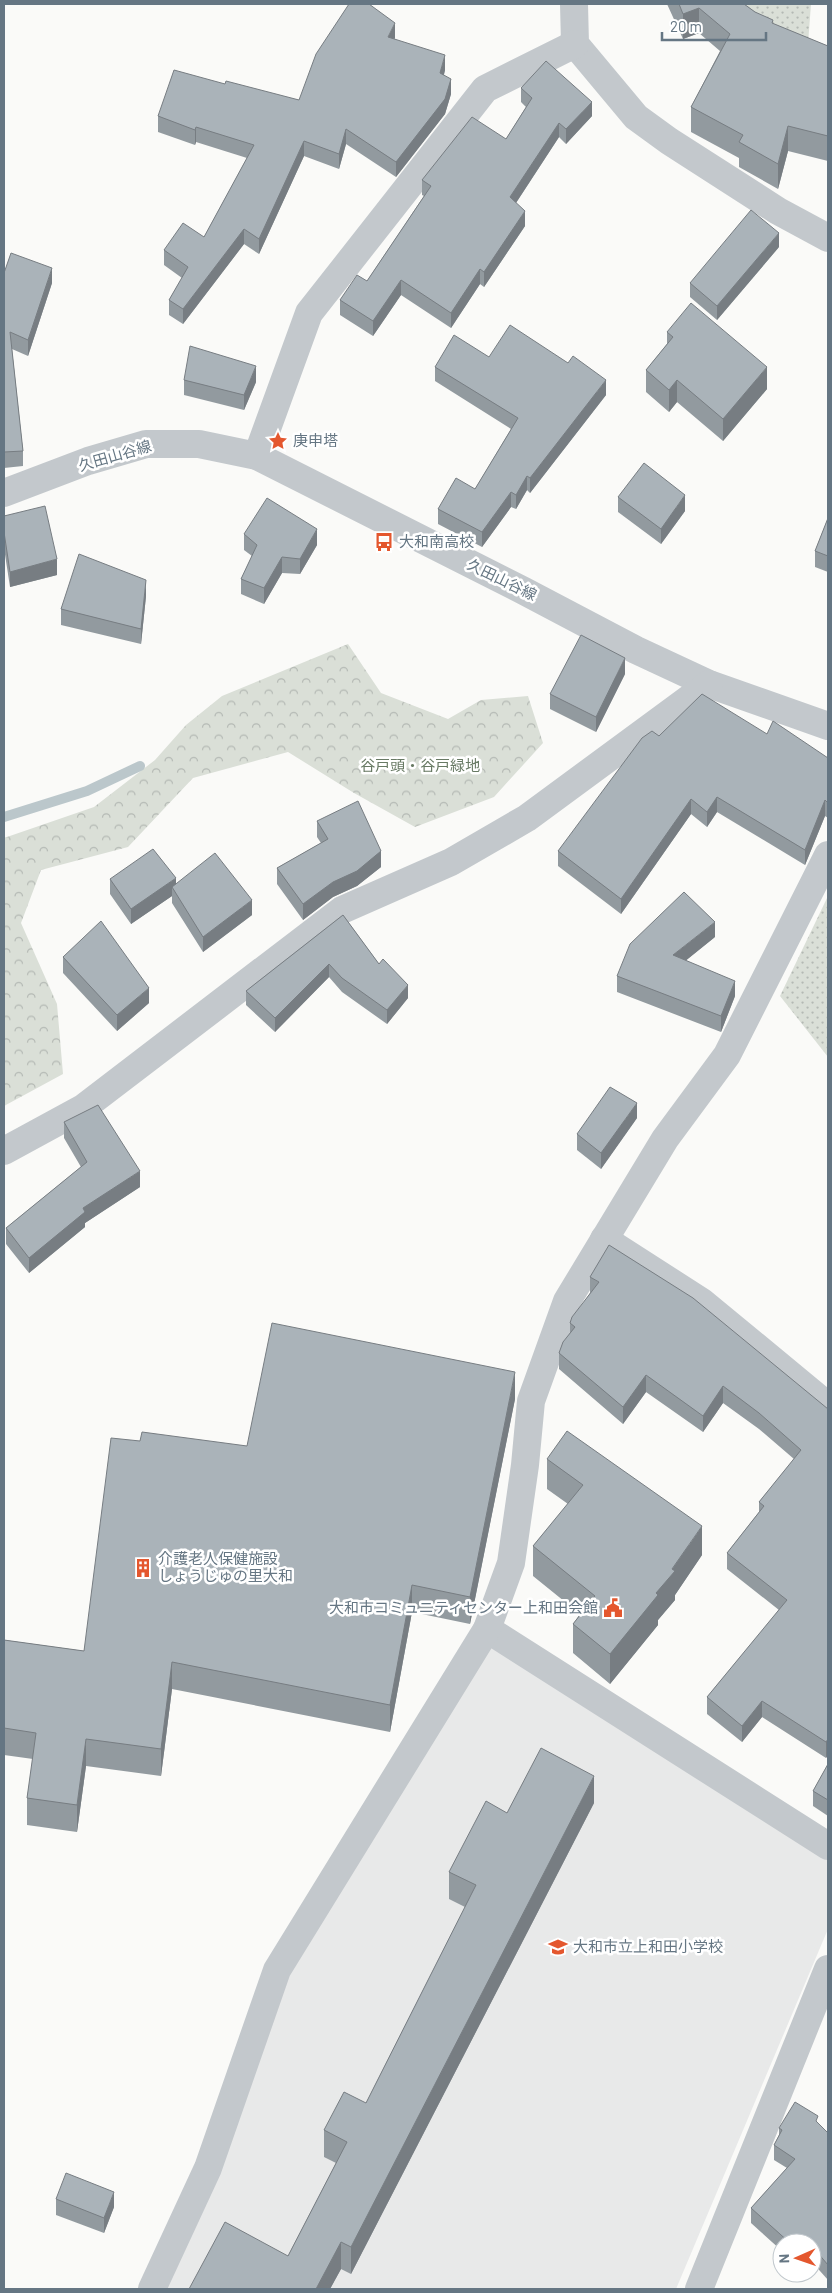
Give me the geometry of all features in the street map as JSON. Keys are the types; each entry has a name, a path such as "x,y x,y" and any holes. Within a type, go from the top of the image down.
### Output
{"street":[{"path":"574,4 576,44 636,117 668,141 778,212 828,238"},
{"path":"257,456 309,313 485,89 576,44"},
{"name":"久田山谷線","path":"4,493 88,461 146,444 199,444 257,456 636,650 709,684 828,726"},
{"path":"4,1151 83,1108 342,910 451,862 527,818 709,684"},
{"path":"152,2289 208,2168 277,1970 487,1629 511,1563 525,1465 531,1401 566,1301 665,1139 728,1055 828,855"},
{"path":"604,1239 702,1302 828,1406"},
{"path":"487,1629 828,1846"},
{"path":"699,2289 828,1969"}],"shaded area":[{"name":"大和市立上和田小学校","path":"489,1634 828,1850 828,1929 676,2289 165,2289 281,1970"}],"green space":[{"path":"744,4 811,4 808,44 749,14"},
{"name":"谷戸頭・谷戸緑地","path":"348,644 381,693 448,719 481,700 528,696 543,743 494,797 415,827 354,793 288,752 193,778 128,847 41,870 21,923 57,1004 63,1074 4,1106 4,838 94,807 155,760 186,725 222,696"},
{"path":"828,896 828,1057 780,996"}],"building":[{"path":"349,4 369,4 395,23 388,37 445,55 440,73 451,79 445,99 396,162 346,129 339,154 304,141 259,239 244,229 183,309 169,300 188,267 164,250 183,223 204,237 254,145 196,127 195,130 158,116 174,70 225,84 226,81 299,100 316,54"},
{"path":"679,4 744,4 755,12 773,20 772,23 828,46 828,136 788,126 778,164 739,142 743,135 691,107 730,34 699,8 683,14"},
{"path":"546,61 592,102 566,129 559,123 510,197 525,211 484,272 480,269 451,313 401,280 373,321 340,300 357,275 367,281 431,186 422,180 472,117 506,139 532,98 521,88"},
{"path":"751,210 779,233 717,306 690,283"},
{"path":"11,253 52,268 28,340 10,332 23,451 4,452 4,273"},
{"path":"691,303 767,367 723,419 677,380 669,390 646,370 673,337 667,332"},
{"path":"510,325 568,363 573,356 606,380 530,478 527,476 516,495 511,492 482,532 438,509 456,478 475,489 518,418 435,367 454,335 489,357"},
{"path":"190,346 256,366 244,395 184,380"},
{"path":"644,463 685,495 661,529 618,497"},
{"path":"267,498 317,529 300,559 282,557 264,588 241,579 257,545 244,534"},
{"path":"45,506 57,559 10,572 4,532 4,516"},
{"path":"828,518 828,556 815,551"},
{"path":"79,554 146,580 141,629 61,609"},
{"path":"581,635 625,658 596,717 550,694"},
{"path":"702,694 767,734 773,721 828,758 828,803 825,800 805,850 717,797 707,812 691,799 621,899 558,851 642,738 652,731 659,736"},
{"path":"358,801 381,851 357,871 333,882 303,904 277,868 328,839 317,821"},
{"path":"153,849 176,878 131,909 110,879"},
{"path":"215,853 252,900 203,937 172,887"},
{"path":"684,892 715,922 673,955 735,981 721,1016 617,976 630,944"},
{"path":"343,915 379,964 383,959 408,985 387,1010 342,978 329,964 275,1018 246,991"},
{"path":"101,921 149,988 117,1015 63,957"},
{"path":"610,1087 637,1103 601,1153 577,1134"},
{"path":"98,1105 140,1171 83,1208 85,1212 29,1258 6,1228 87,1162 64,1122"},
{"path":"609,1245 693,1298 828,1409 828,1739 826,1742 762,1701 742,1726 707,1697 787,1600 727,1553 764,1506 759,1502 801,1450 759,1413 723,1386 703,1416 646,1375 623,1407 559,1353 563,1342 575,1327 570,1323 572,1317 599,1282 590,1277"},
{"path":"272,1323 515,1372 470,1597 412,1585 390,1705 172,1662 161,1749 86,1739 77,1805 27,1798 36,1733 4,1728 4,1640 84,1651 111,1438 140,1441 142,1432 247,1446"},
{"path":"567,1431 702,1526 672,1569 675,1571 656,1593 658,1595 610,1654 573,1624 595,1596 533,1546 583,1485 547,1459"},
{"path":"541,1748 594,1776 351,2247 341,2242 316,2289 189,2289 225,2222 288,2256 347,2142 324,2130 344,2092 366,2103 476,1885 449,1872 486,1801 507,1813"},
{"path":"828,1764 828,1800 813,1791"},
{"path":"795,2102 818,2116 816,2121 828,2133 828,2265 822,2258 822,2233 779,2233 751,2208 795,2159 774,2145 782,2130 779,2128"},
{"path":"66,2173 114,2192 104,2218 56,2199"}],"waterway":[{"path":"4,817 87,791 140,766"}],"place":[{"name":"庚申塔","path":"278,441"},
{"name":"大和南高校","path":"384,542"},
{"name":"介護老人保健施設 しょうじゅの里大和","path":"143,1568"},
{"name":"大和市コミュニティセンター上和田会館","path":"613,1608"},
{"name":"大和市立上和田小学校","path":"558,1947"}]}
